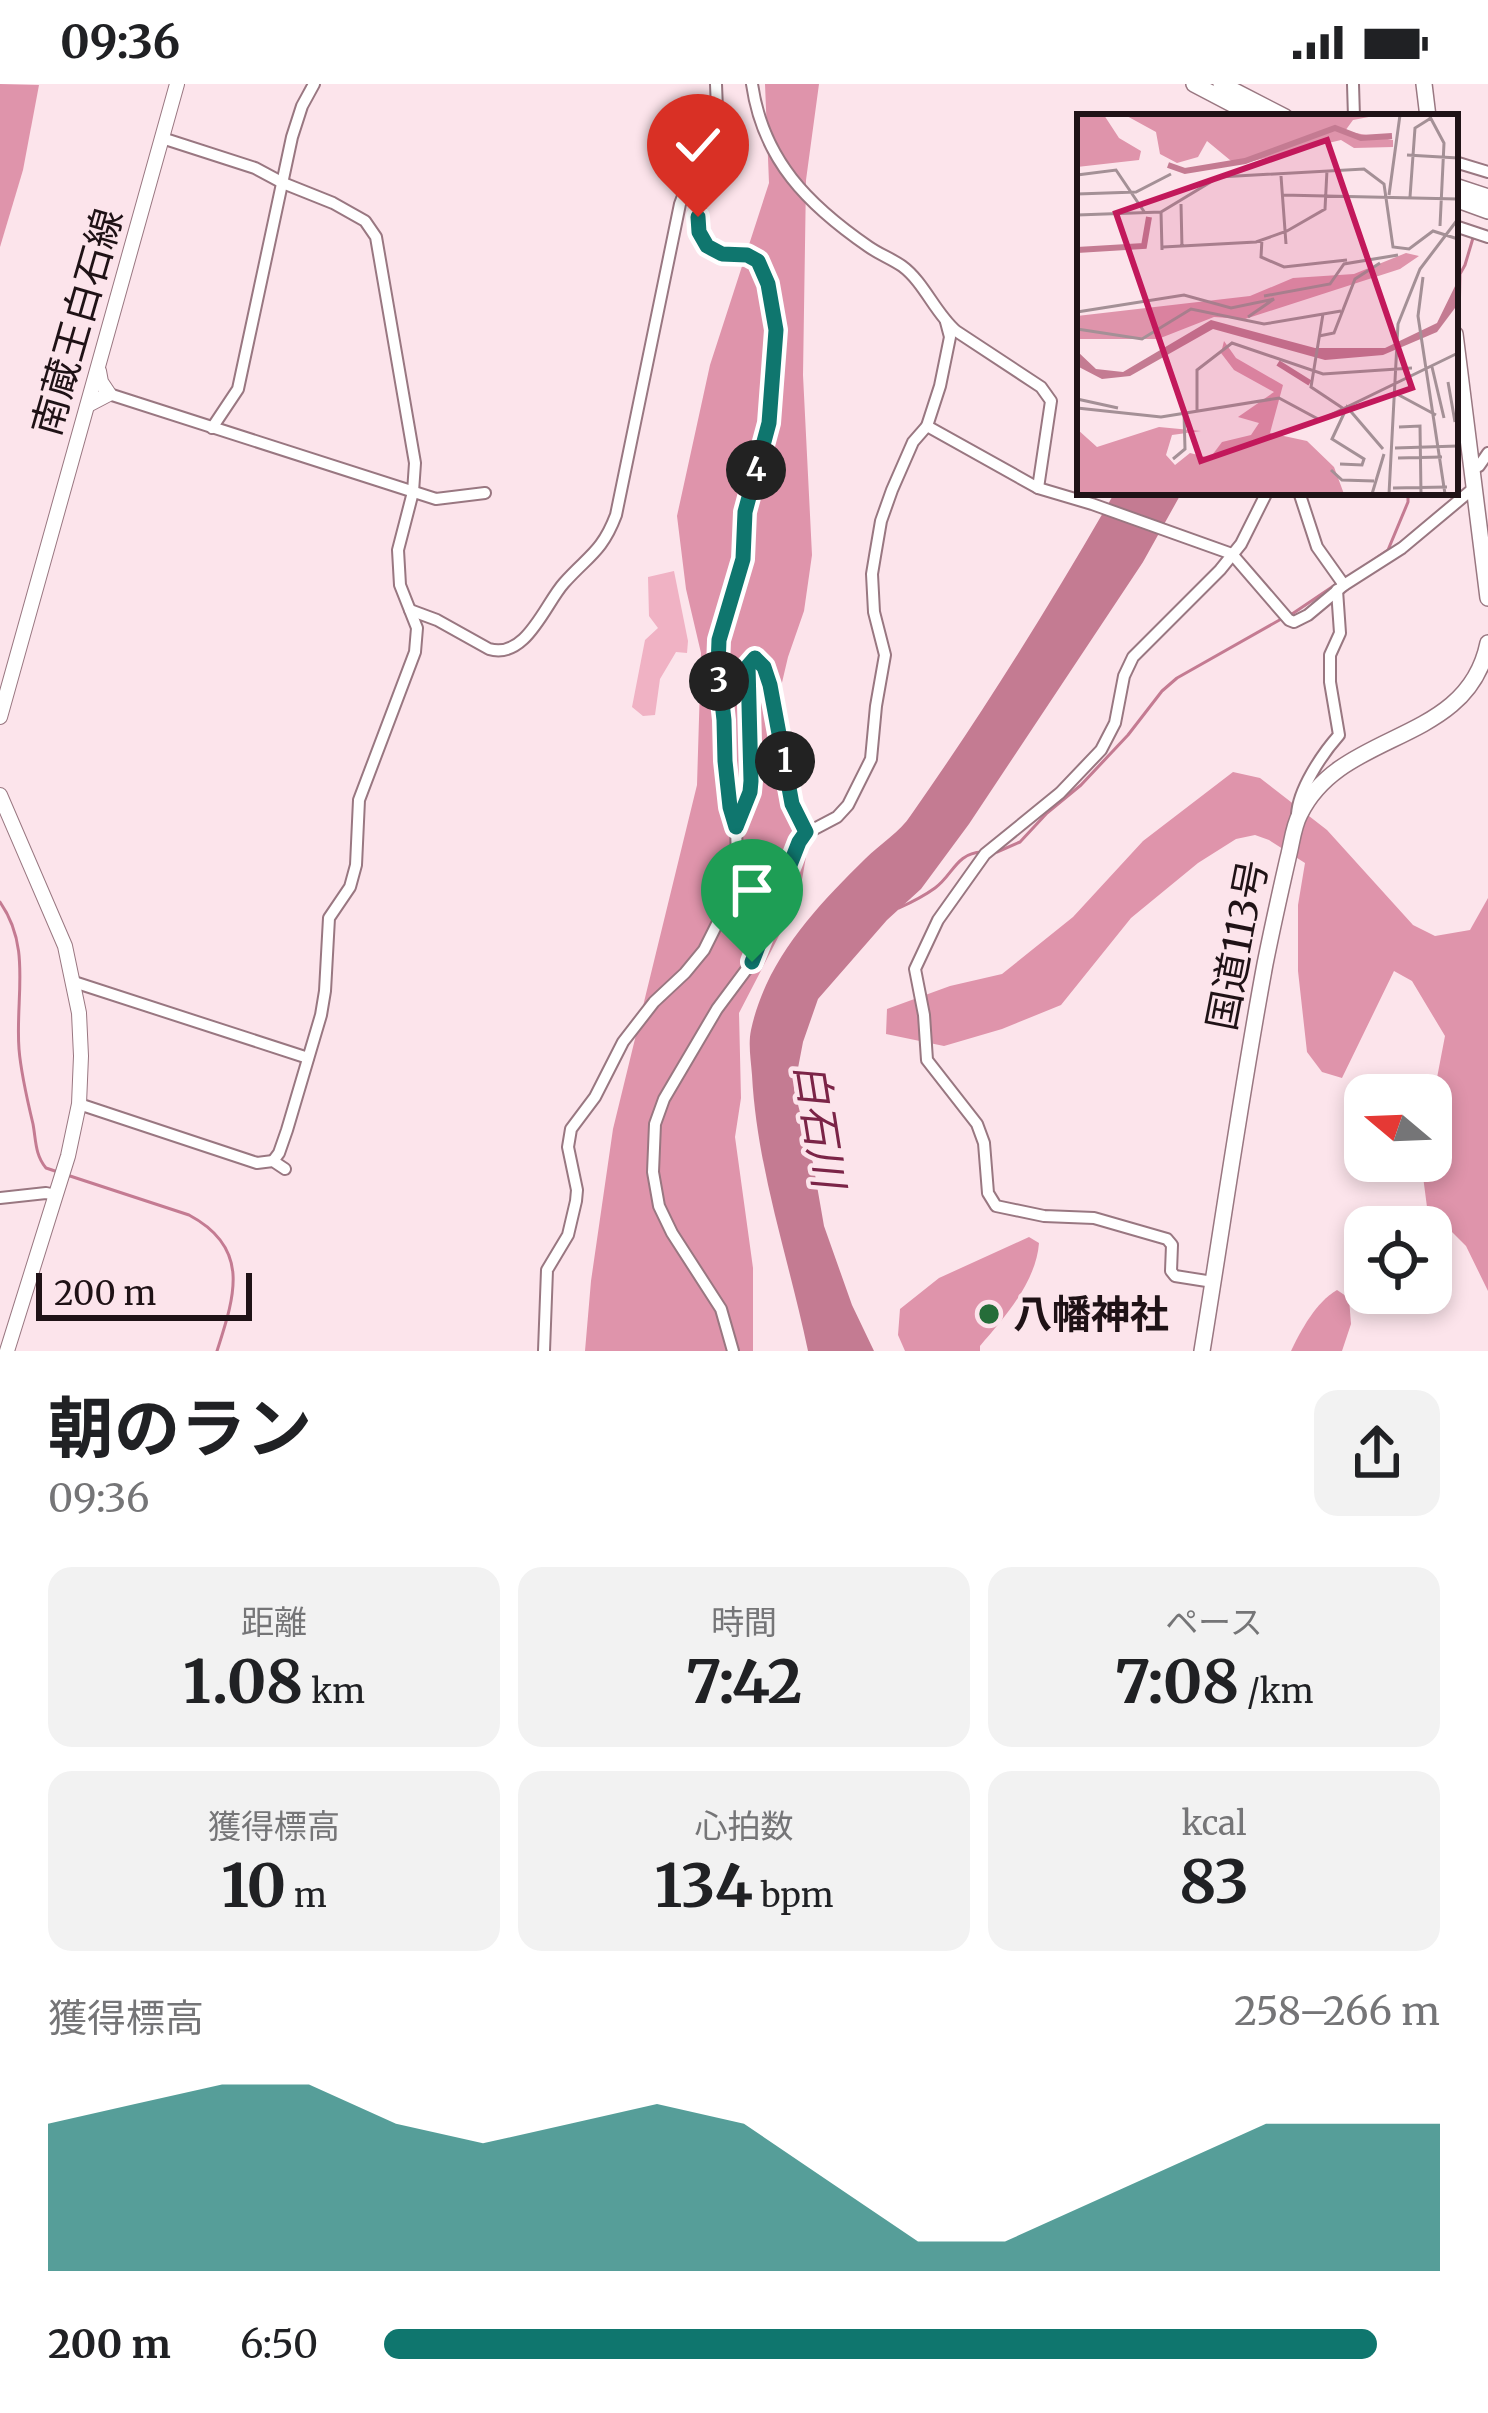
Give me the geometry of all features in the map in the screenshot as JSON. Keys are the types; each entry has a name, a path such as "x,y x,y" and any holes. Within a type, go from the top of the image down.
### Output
{"highway":[{"path":"1194,84 1251,114"},
{"path":"1221,84 1279,114"},
{"path":"1424,84 1428,114"},
{"path":"1458,187 1488,197"},
{"path":"1458,200 1488,211"},
{"path":"1458,353 1478,477 1488,598"},
{"name":"国道113号","path":"1202,1351 1252,1032 1298,818 1307,801 1338,770 1455,704 1478,673 1488,643"}],"main road":[{"name":"南蔵王白石線","path":"0,717 177,84"},
{"path":"88,405 109,394 99,367"},
{"path":"0,795 65,946 74,982 81,1056 80,1104 7,1351"}],"street":[{"path":"212,428 238,389 292,137 314,84"},
{"path":"544,1351 547,1270 565,1243 576,1201 568,1147 572,1129 595,1097 623,1042 708,942 732,886 737,860 725,761 719,640 743,559 745,512 769,423 776,330 768,284 758,261 716,251 699,232 700,197 718,166 716,84"},
{"path":"752,84 763,133 796,185 847,231 903,267 946,322 1041,387 1051,401 1038,488"},
{"path":"1353,84 1354,114"},
{"path":"162,138 255,168 365,221 376,237 415,463 398,550 400,585 417,628 415,652 359,800 356,866 350,887 329,918 326,992 273,1161"},
{"path":"410,610 489,649 505,650 535,627 563,584 600,548 616,514 680,204 688,183 718,145"},
{"path":"1458,163 1488,172"},
{"path":"1458,227 1488,237"},
{"path":"733,1351 721,1309 659,1206 653,1181 654,1133 668,1090 721,1002 752,962 799,842 806,832 837,817 848,805 871,759 885,656 874,612 874,556 901,465 927,426 948,352 946,322"},
{"path":"109,394 436,499 485,493"},
{"path":"927,426 1038,488 1232,554 1294,622 1340,584 1402,548 1478,477 1488,453"},
{"path":"1213,1282 1175,1276 1172,1244 1167,1239 1094,1218 1002,1209 990,1199 985,1143 977,1124 927,1060 915,969 938,920 988,851 1060,793 1101,750 1115,723 1124,676 1133,657 1220,570 1266,495"},
{"path":"1298,818 1303,789 1339,735 1330,655 1340,634 1340,584 1318,547 1300,495"},
{"path":"736,827 750,792 748,666 755,658 770,685 792,804 806,832"},
{"path":"74,982 308,1058"},
{"path":"80,1104 257,1163 273,1161 285,1169"},
{"path":"0,1198 46,1193 60,1181"}],"shaded area":[{"path":"0,84 39,85 23,170 0,247"},
{"path":"765,84 819,84 806,180 803,375 812,555 804,611 780,691 807,851 799,897 739,1013 741,1098 735,1137 753,1268 753,1351 585,1351 613,1129 697,785 701,653 686,589 677,516 710,365 769,183"},
{"path":"1113,495 1180,495 1143,562 969,824 921,889 887,920 818,999 794,1089 824,1226 874,1351 808,1351 755,1110 750,1041 758,1005 781,958 811,916 911,815"},
{"path":"674,571 687,653 676,652 660,679 655,715 643,716 632,707 645,640 658,628 649,616 648,577"},
{"path":"1233,772 1260,778 1327,830 1413,925 1435,936 1470,930 1488,898 1488,1291 1466,1246 1452,1232 1452,1206 1427,1206 1424,1182 1452,1182 1452,1074 1438,1074 1445,1036 1412,981 1394,971 1342,1078 1322,1072 1307,1052 1298,971 1298,905 1305,863 1269,840 1255,835 1236,839 1198,863 1131,918 1061,1005 944,1046 886,1034 887,1009 950,986 1002,974 1073,917 1143,841"},
{"path":"1029,1237 1039,1243 1032,1271 980,1351 905,1351 898,1335 900,1309 939,1278"},
{"path":"1337,1290 1344,1295 1344,1314 1350,1314 1342,1351 1291,1351 1304,1326"}],"waterway":[{"path":"1459,321 1460,274 1473,238"},
{"path":"1362,568 1388,550 1408,495"},
{"path":"1292,614 1338,583"},
{"path":"997,852 1020,842 1081,785 1177,678 1283,618"},
{"path":"899,908 935,888 960,860 982,852"},
{"path":"0,902 10,919 19,955 19,1049 36,1147 46,1168 58,1172"},
{"path":"67,1175 189,1215 222,1242 233,1274 229,1311 217,1351"}],"place":[{"name":"八幡神社","path":"989,1314"}],"route":[{"path":"698,217 707,246 758,261 768,284 776,330 769,423 745,512 744,552 721,630 718,667 728,791 736,827 750,792 748,666 755,658 770,685 792,804 806,832 752,962"}],"water label":[{"name":"白石川","path":"820,1125"}]}
